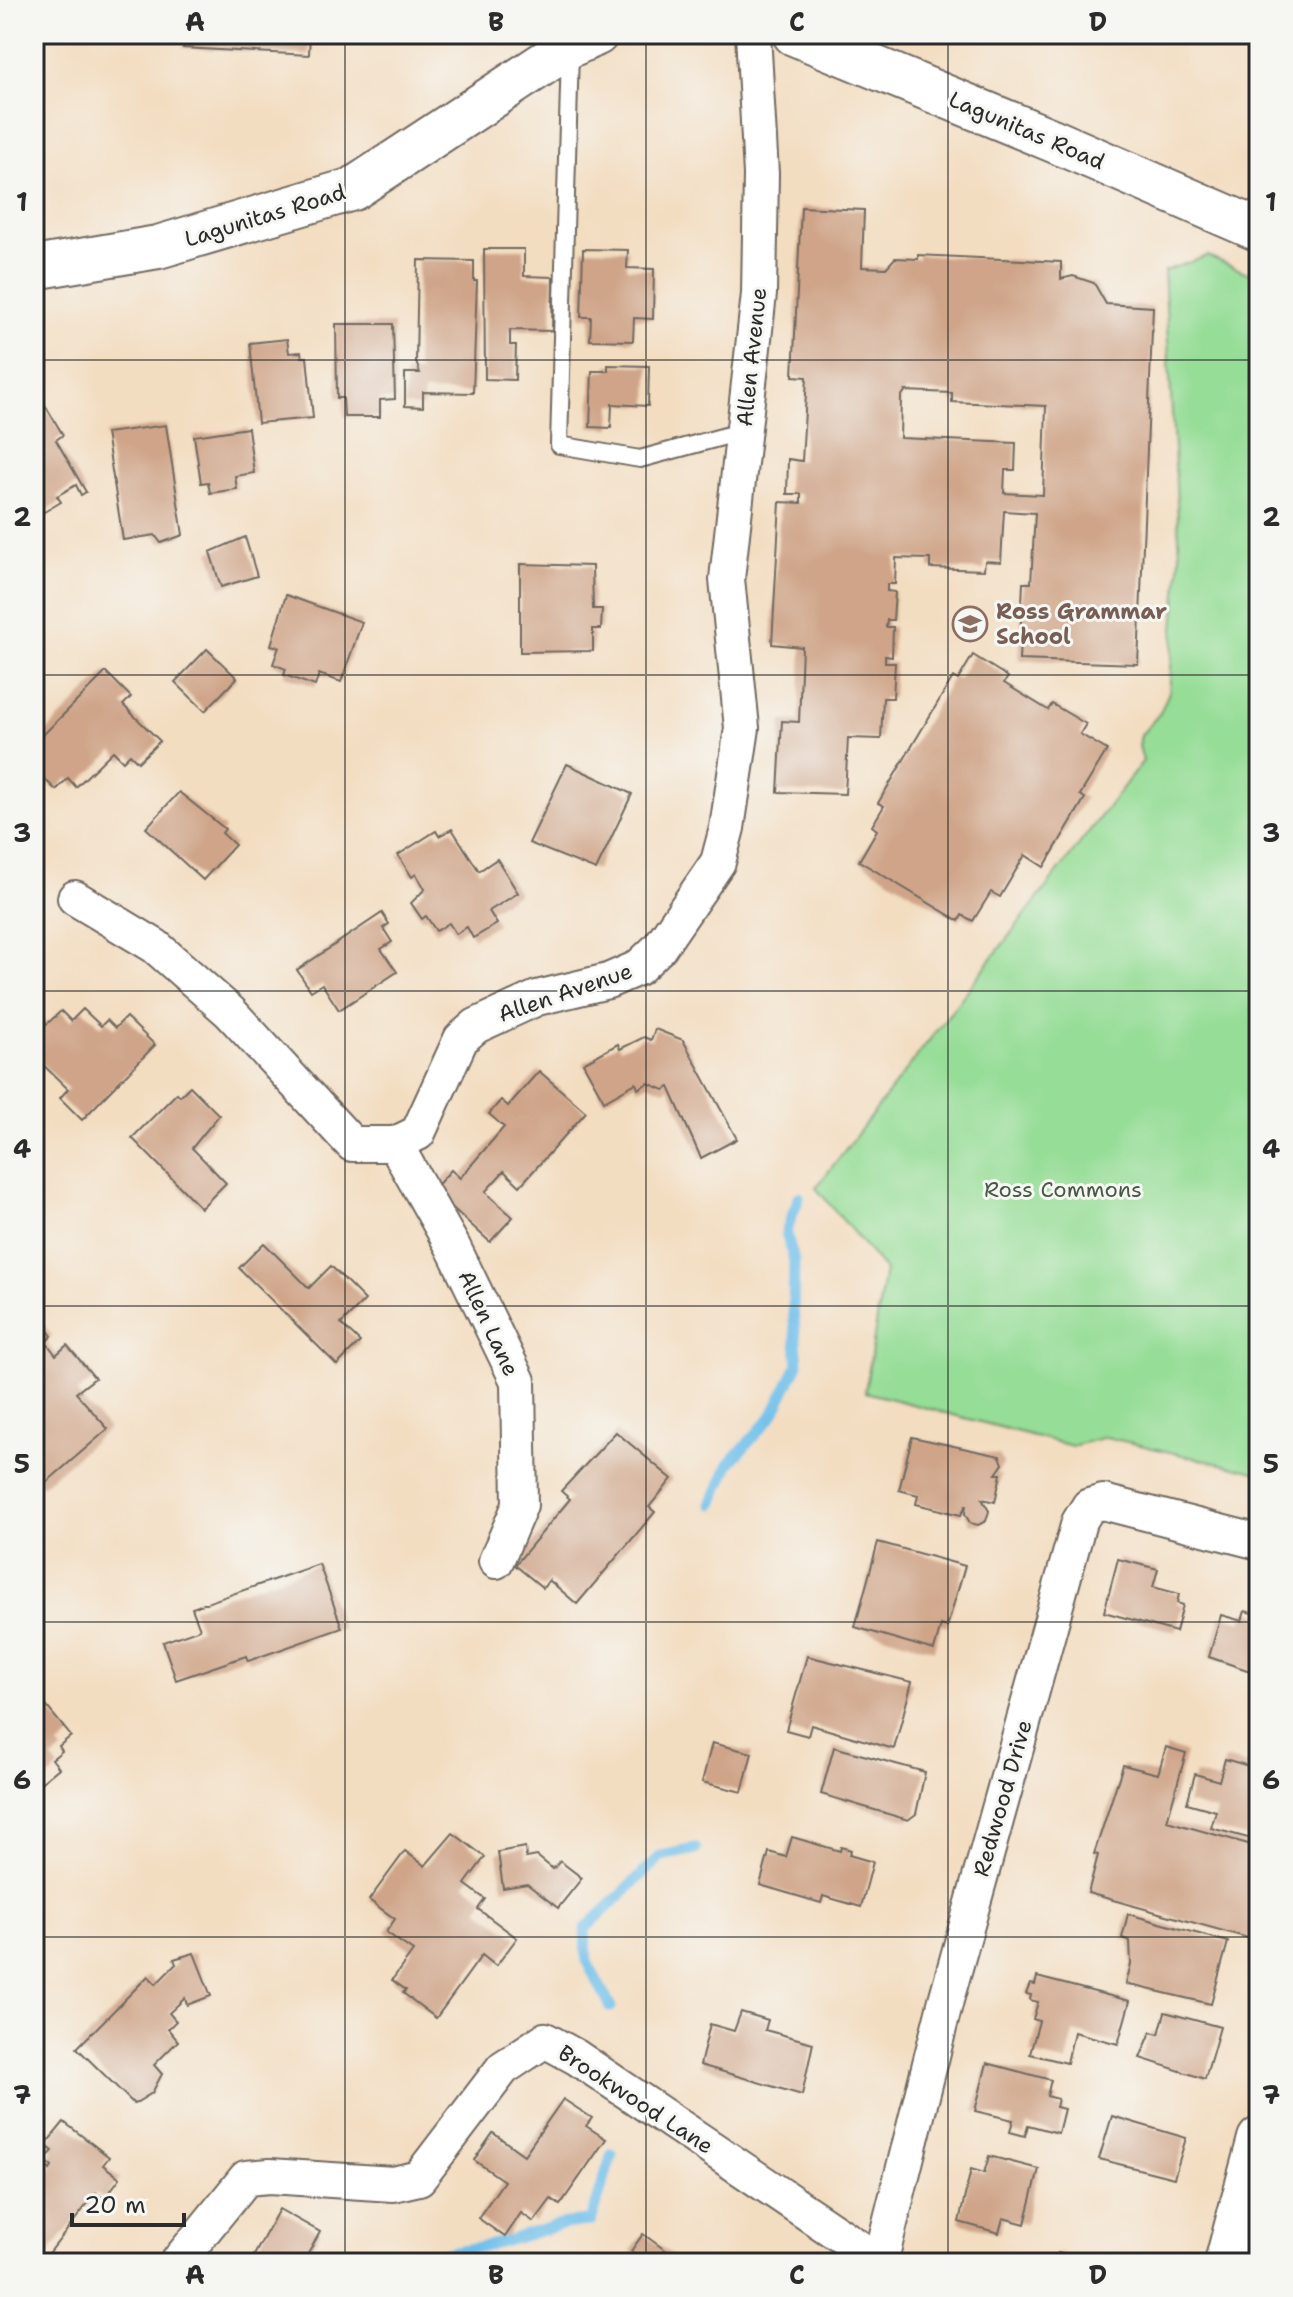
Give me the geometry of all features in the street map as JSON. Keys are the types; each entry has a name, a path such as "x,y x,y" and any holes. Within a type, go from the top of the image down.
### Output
{"street":[{"name":"Allen Avenue","path":"395,1144 418,1133 461,1039 476,1026 537,998 608,981 638,968 666,940 718,862 727,828 742,728 727,579 759,294 761,174 753,34"},
{"name":"Lagunitas Road","path":"794,34 1259,230"},
{"name":"Lagunitas Road","path":"34,268 158,247 353,189 583,40"},
{"path":"75,898 155,946 230,1012 352,1144 395,1144"},
{"name":"Allen Lane","path":"395,1144 453,1247 518,1381 520,1505 496,1561"},
{"name":"Redwood Drive","path":"880,2263 946,2000 1079,1522 1089,1506 1103,1502 1259,1542"},
{"name":"Brookwood Lane","path":"177,2263 246,2178 270,2176 393,2184 419,2178 503,2068 545,2040 576,2057 880,2263"},
{"path":"1226,2263 1259,2139"}],"lane":[{"path":"583,40 559,445 640,459 744,431"}],"green space":[{"name":"Ross Commons","path":"1208,256 1259,278 1259,1473 1106,1437 1072,1446 865,1392 885,1270 816,1188 1143,761 1139,746 1141,735 1160,713 1169,692 1180,556 1164,271"}],"building":[{"path":"184,34 310,34 309,55 183,48"},
{"path":"801,207 864,210 862,267 886,268 895,258 918,259 918,255 1061,262 1061,279 1073,276 1094,283 1106,304 1153,307 1138,664 1019,660 1023,583 1031,583 1035,513 1004,511 1001,562 985,561 984,570 930,568 930,559 896,558 895,584 887,584 887,591 895,592 893,620 887,620 886,627 893,627 892,657 885,656 885,663 895,663 893,698 883,698 881,739 848,738 845,794 778,792 782,721 799,722 802,647 772,644 780,502 801,503 801,494 787,494 788,459 802,461 807,377 793,376","holes":["905,391 952,393 952,402 1046,406 1043,495 1004,493 1005,470 1015,470 1016,443 900,438 901,397"]},
{"path":"484,249 524,249 524,276 553,277 552,331 510,330 510,345 516,345 515,380 485,379"},
{"path":"583,249 628,250 627,268 654,269 653,319 634,318 633,341 590,340 591,317 581,317"},
{"path":"418,260 474,261 474,281 477,281 473,393 423,392 423,407 405,406 405,373 420,373 416,362"},
{"path":"336,324 393,324 395,399 380,400 380,417 344,417 343,398 337,398"},
{"path":"287,339 289,353 301,352 302,357 307,357 313,418 258,423 250,343"},
{"path":"608,365 649,366 648,406 612,404 611,428 590,427 592,371 608,371"},
{"path":"45,405 63,435 56,440 86,492 81,495 76,485 57,496 61,502 39,515 34,507 34,411"},
{"path":"166,425 183,535 161,543 155,535 123,540 106,433"},
{"path":"248,428 254,473 235,476 237,489 210,493 208,482 201,483 194,436"},
{"path":"245,537 257,576 221,587 210,552"},
{"path":"520,564 592,566 593,609 602,609 601,629 593,629 593,651 520,652"},
{"path":"286,595 362,622 341,682 319,674 315,686 284,675 286,669 273,664 279,647 271,645"},
{"path":"207,649 237,678 205,711 175,682"},
{"path":"973,655 1008,677 1004,683 1048,710 1052,704 1086,724 1080,734 1107,750 1080,795 1085,798 1044,867 1025,855 1000,897 991,892 973,921 962,915 959,921 859,861 877,830 872,826 884,806 878,803 953,677 958,680"},
{"path":"106,672 131,697 123,705 160,741 138,762 130,754 123,761 113,751 76,787 68,778 56,790 34,769 34,744"},
{"path":"567,764 632,794 596,870 529,843"},
{"path":"179,792 225,829 222,833 235,845 203,880 146,828"},
{"path":"452,829 479,871 497,859 518,893 489,911 497,924 473,938 467,927 456,934 449,923 436,931 426,916 422,919 411,903 425,889 416,874 412,877 398,855 436,831 439,836"},
{"path":"382,913 389,924 383,928 392,942 381,949 397,972 339,1010 322,984 311,991 297,970"},
{"path":"83,1009 101,1026 107,1020 115,1028 126,1017 155,1045 82,1120 60,1098 68,1089 34,1056 34,1012 47,1024 61,1011 71,1021"},
{"path":"655,1029 683,1040 737,1139 701,1158 669,1087 664,1090 648,1083 638,1089 636,1083 604,1101 583,1063 618,1044 620,1049 644,1037 651,1040"},
{"path":"539,1071 586,1112 520,1186 504,1171 485,1192 513,1217 490,1242 433,1190 451,1170 460,1178 504,1127 489,1114 501,1100 508,1106"},
{"path":"190,1086 219,1115 192,1148 226,1183 201,1208 132,1138 177,1093 180,1096"},
{"path":"264,1243 309,1288 331,1266 365,1300 341,1324 360,1342 337,1365 239,1268"},
{"path":"43,1324 52,1336 46,1342 56,1355 67,1345 95,1378 76,1393 108,1429 42,1486 34,1476 34,1331"},
{"path":"616,1432 672,1479 649,1507 655,1512 577,1604 549,1580 543,1588 515,1565 570,1499 561,1491"},
{"path":"912,1437 1000,1456 1003,1464 996,1474 1001,1474 995,1502 982,1499 989,1511 986,1521 978,1525 970,1523 965,1514 966,1505 961,1515 916,1504 918,1495 899,1490"},
{"path":"878,1542 965,1566 947,1627 941,1625 934,1650 855,1627"},
{"path":"1118,1559 1158,1569 1153,1587 1179,1594 1177,1603 1183,1605 1176,1632 1104,1612"},
{"path":"319,1564 342,1628 248,1661 246,1656 176,1680 163,1642 200,1629 192,1608"},
{"path":"1245,1611 1259,1615 1259,1674 1209,1657 1221,1615 1242,1621"},
{"path":"807,1656 912,1682 894,1749 811,1725 808,1736 786,1730"},
{"path":"34,1691 71,1736 59,1746 62,1751 52,1759 59,1768 42,1782 34,1773"},
{"path":"1259,1718 1259,1762 1247,1759"},
{"path":"712,1743 752,1753 742,1792 702,1782"},
{"path":"834,1747 925,1772 916,1814 908,1820 821,1794"},
{"path":"1166,1747 1186,1753 1167,1821 1259,1847 1259,1941 1088,1893 1098,1855 1094,1854 1123,1765 1158,1774"},
{"path":"1225,1759 1259,1769 1259,1841 1211,1828 1216,1811 1187,1803 1195,1774 1219,1781"},
{"path":"453,1833 485,1857 465,1884 485,1899 478,1909 517,1938 496,1966 482,1955 436,2018 403,1993 406,1990 392,1980 413,1951 386,1932 395,1919 369,1900 405,1851 425,1866"},
{"path":"792,1837 840,1851 841,1847 851,1850 849,1855 873,1862 861,1907 823,1896 821,1903 760,1885 769,1852 786,1857"},
{"path":"525,1847 526,1858 537,1856 553,1869 560,1861 582,1878 558,1908 527,1884 503,1888 498,1852"},
{"path":"1128,1914 1228,1942 1211,2004 1126,1984 1131,1964 1130,1941 1122,1938"},
{"path":"194,1953 211,1996 187,2005 185,1998 169,2013 176,2021 168,2029 178,2041 154,2065 162,2074 152,2093 134,2104 77,2048 148,1976 156,1984 176,1964 174,1959"},
{"path":"1037,1977 1130,2001 1118,2044 1074,2032 1067,2063 1030,2054 1039,2021 1033,2019 1038,2002 1030,2000 1031,1995 1026,1994 1030,1984 1035,1985"},
{"path":"741,2012 768,2020 765,2030 813,2043 802,2095 700,2065 710,2024 734,2031"},
{"path":"1165,2012 1220,2027 1205,2079 1140,2058 1151,2032 1159,2034"},
{"path":"987,2063 1051,2080 1047,2096 1058,2099 1056,2107 1064,2109 1058,2133 1028,2125 1025,2136 1010,2132 1013,2120 975,2111"},
{"path":"563,2099 592,2118 586,2126 606,2139 560,2205 551,2199 534,2222 521,2213 505,2237 478,2218 504,2181 474,2160 493,2133 524,2155"},
{"path":"1112,2116 1186,2138 1174,2178 1099,2159"},
{"path":"64,2122 109,2157 103,2165 120,2178 104,2199 96,2193 46,2257 34,2248 34,2165 39,2161 50,2170 52,2167 45,2160 53,2151 45,2145"},
{"path":"989,2156 1039,2169 1025,2224 1003,2218 999,2233 959,2222 971,2169 984,2173"},
{"path":"279,2209 320,2232 303,2263 250,2263"},
{"path":"643,2234 683,2263 647,2263 631,2251"},
{"path":"1058,2253 1077,2258 1079,2255 1105,2263 1055,2263"}],"waterway":[{"path":"712,1504 729,1464 773,1415 798,1364 793,1309 794,1261 786,1232 799,1197"},
{"path":"611,2007 587,1962 585,1929 661,1856 696,1849"},
{"path":"423,2263 449,2252 495,2244 566,2224 591,2221 612,2154"}],"place":[{"name":"Ross Grammar School","path":"970,624"}]}
